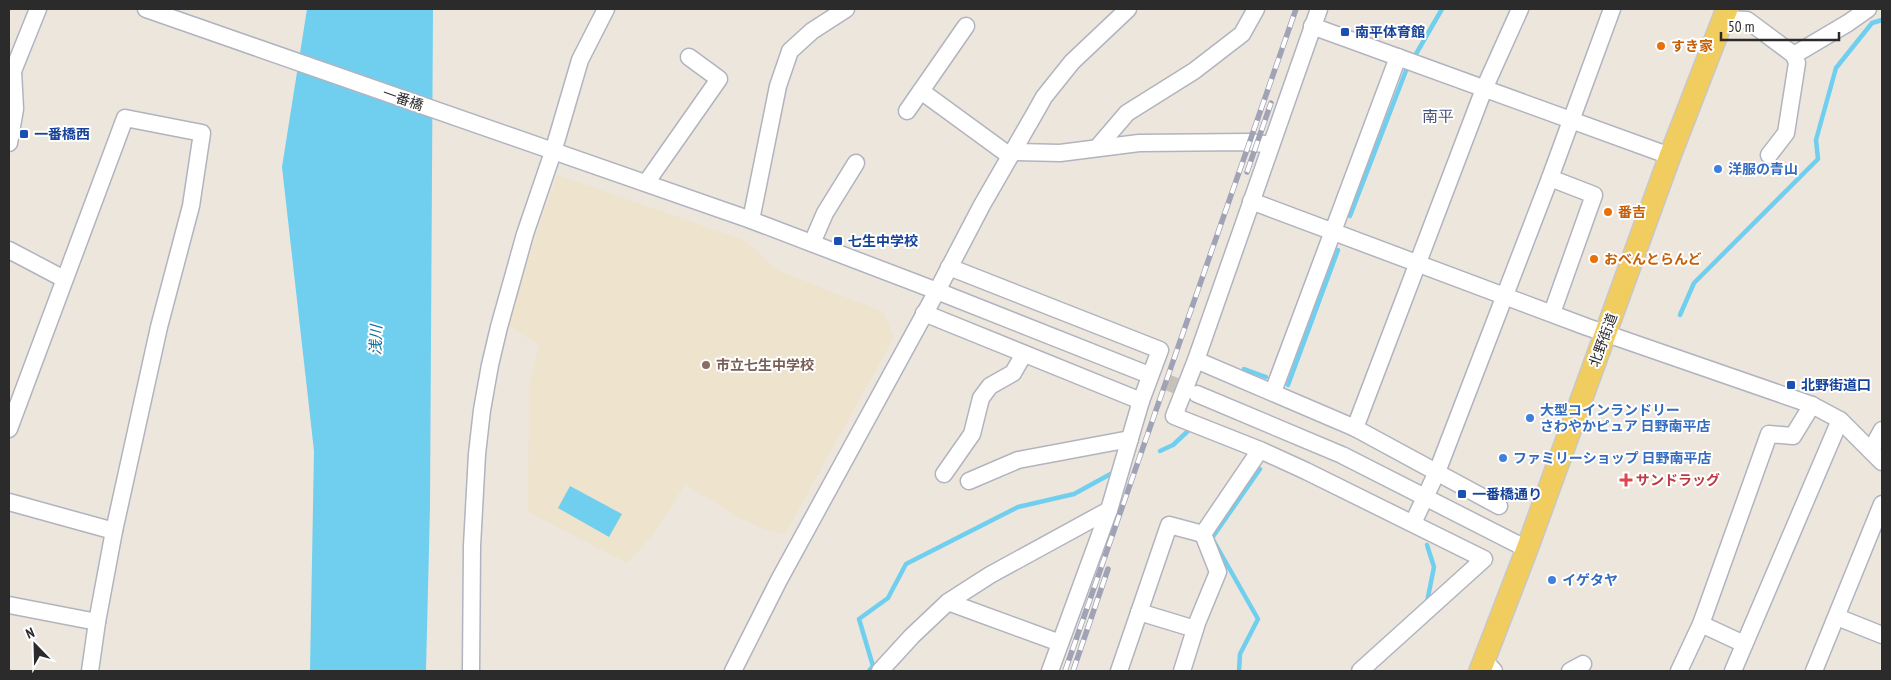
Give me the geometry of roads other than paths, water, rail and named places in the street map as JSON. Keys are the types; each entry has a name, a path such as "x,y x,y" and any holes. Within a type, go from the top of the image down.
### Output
{"main road":[{"name":"北野街道","path":"1486,668 1605,333 1725,14"}],"street":[{"path":"9,143 15,109 11,76 38,9"},
{"name":"一番橋","path":"146,9 751,220 1144,372"},
{"path":"471,671 472,546 482,410 498,327 525,234 546,149 580,60 606,9"},
{"path":"751,220 778,86 790,51 812,31 846,9"},
{"path":"733,671 779,580 1011,154 1044,97 1072,62 1128,9"},
{"path":"1097,148 1127,113 1194,71 1242,34 1256,9"},
{"path":"1318,9 1196,360 1174,416 1260,450 1306,471 1484,559 1360,671"},
{"path":"1355,428 1484,89 1520,9"},
{"path":"1413,523 1437,472 1550,178 1612,9"},
{"path":"1794,55 1868,9"},
{"path":"1725,14 1752,15 1794,55 1796,63 1786,132 1769,156"},
{"path":"907,111 966,26"},
{"path":"1312,26 1670,156"},
{"path":"646,183 719,79 689,57"},
{"path":"1273,392 1398,57"},
{"path":"921,91 1011,154 1060,153 1139,143 1249,142 1271,145"},
{"path":"9,429 125,118 202,133 190,206 159,327 114,531 90,671"},
{"path":"812,243 825,213 856,163"},
{"path":"1550,178 1594,195 1552,313"},
{"path":"1252,201 1605,333 1812,405 1840,420 1882,462"},
{"path":"9,250 64,279"},
{"path":"950,267 1160,350 1141,401 1109,510 1050,671"},
{"path":"924,314 1141,401"},
{"path":"944,474 972,434 981,398 990,386 1013,373 1024,354"},
{"path":"1196,360 1355,428 1499,506"},
{"path":"1197,394 1342,455 1527,549"},
{"path":"1679,671 1701,624 1769,434 1793,436 1812,405"},
{"path":"1733,671 1840,420"},
{"path":"1870,450 1882,430"},
{"path":"969,481 1018,460 1130,440"},
{"path":"1203,534 1260,450"},
{"path":"9,502 114,531"},
{"path":"1814,671 1882,504"},
{"path":"888,670 912,636 948,602 990,575 1109,510"},
{"path":"1119,671 1169,525 1203,534"},
{"path":"1182,671 1195,629 1218,572 1203,534"},
{"path":"948,602 1060,643"},
{"path":"9,605 97,622"},
{"path":"1139,612 1195,629"},
{"path":"1837,617 1882,635"},
{"path":"1701,624 1744,644"}],"water":[{"name":"浅川","path":"307,9 433,9 430,507 426,671 310,671 314,451 282,167"},
{"path":"570,486 622,514 609,537 558,508"}],"waterway":[{"path":"1416,54 1442,9"},
{"path":"1680,315 1694,283 1818,159 1816,140 1836,68 1872,23 1882,20"},
{"path":"1350,216 1407,68"},
{"path":"1288,385 1338,250"},
{"path":"1244,369 1266,377"},
{"path":"1160,451 1173,445 1188,431"},
{"path":"1239,671 1240,654 1258,619 1212,538 1260,469"},
{"path":"869,671 873,666 859,619 888,598 906,564 1018,507 1074,494 1116,471"},
{"path":"1427,545 1434,567 1427,602"}],"tunnel":[{"path":"1144,373 1197,394"}],"railway":[{"path":"1065,671 1296,9"},
{"path":"1247,172 1271,103"},
{"path":"1073,671 1108,569"}],"place":[{"name":"南平体育館","path":"1345,32"},
{"name":"すき家","path":"1661,46"},
{"name":"一番橋西","path":"24,134"},
{"name":"洋服の青山","path":"1718,169"},
{"name":"番吉","path":"1608,212"},
{"name":"七生中学校","path":"838,241"},
{"name":"おべんとらんど","path":"1594,259"},
{"name":"市立七生中学校","path":"706,365"},
{"name":"北野街道口","path":"1791,385"},
{"name":"大型コインランドリー さわやかピュア 日野南平店","path":"1530,418"},
{"name":"ファミリーショップ 日野南平店","path":"1503,458"},
{"name":"サンドラッグ","path":"1626,480"},
{"name":"一番橋通り","path":"1462,494"},
{"name":"イゲタヤ","path":"1552,580"}],"district":[{"name":"南平","path":"1438,116"}]}
